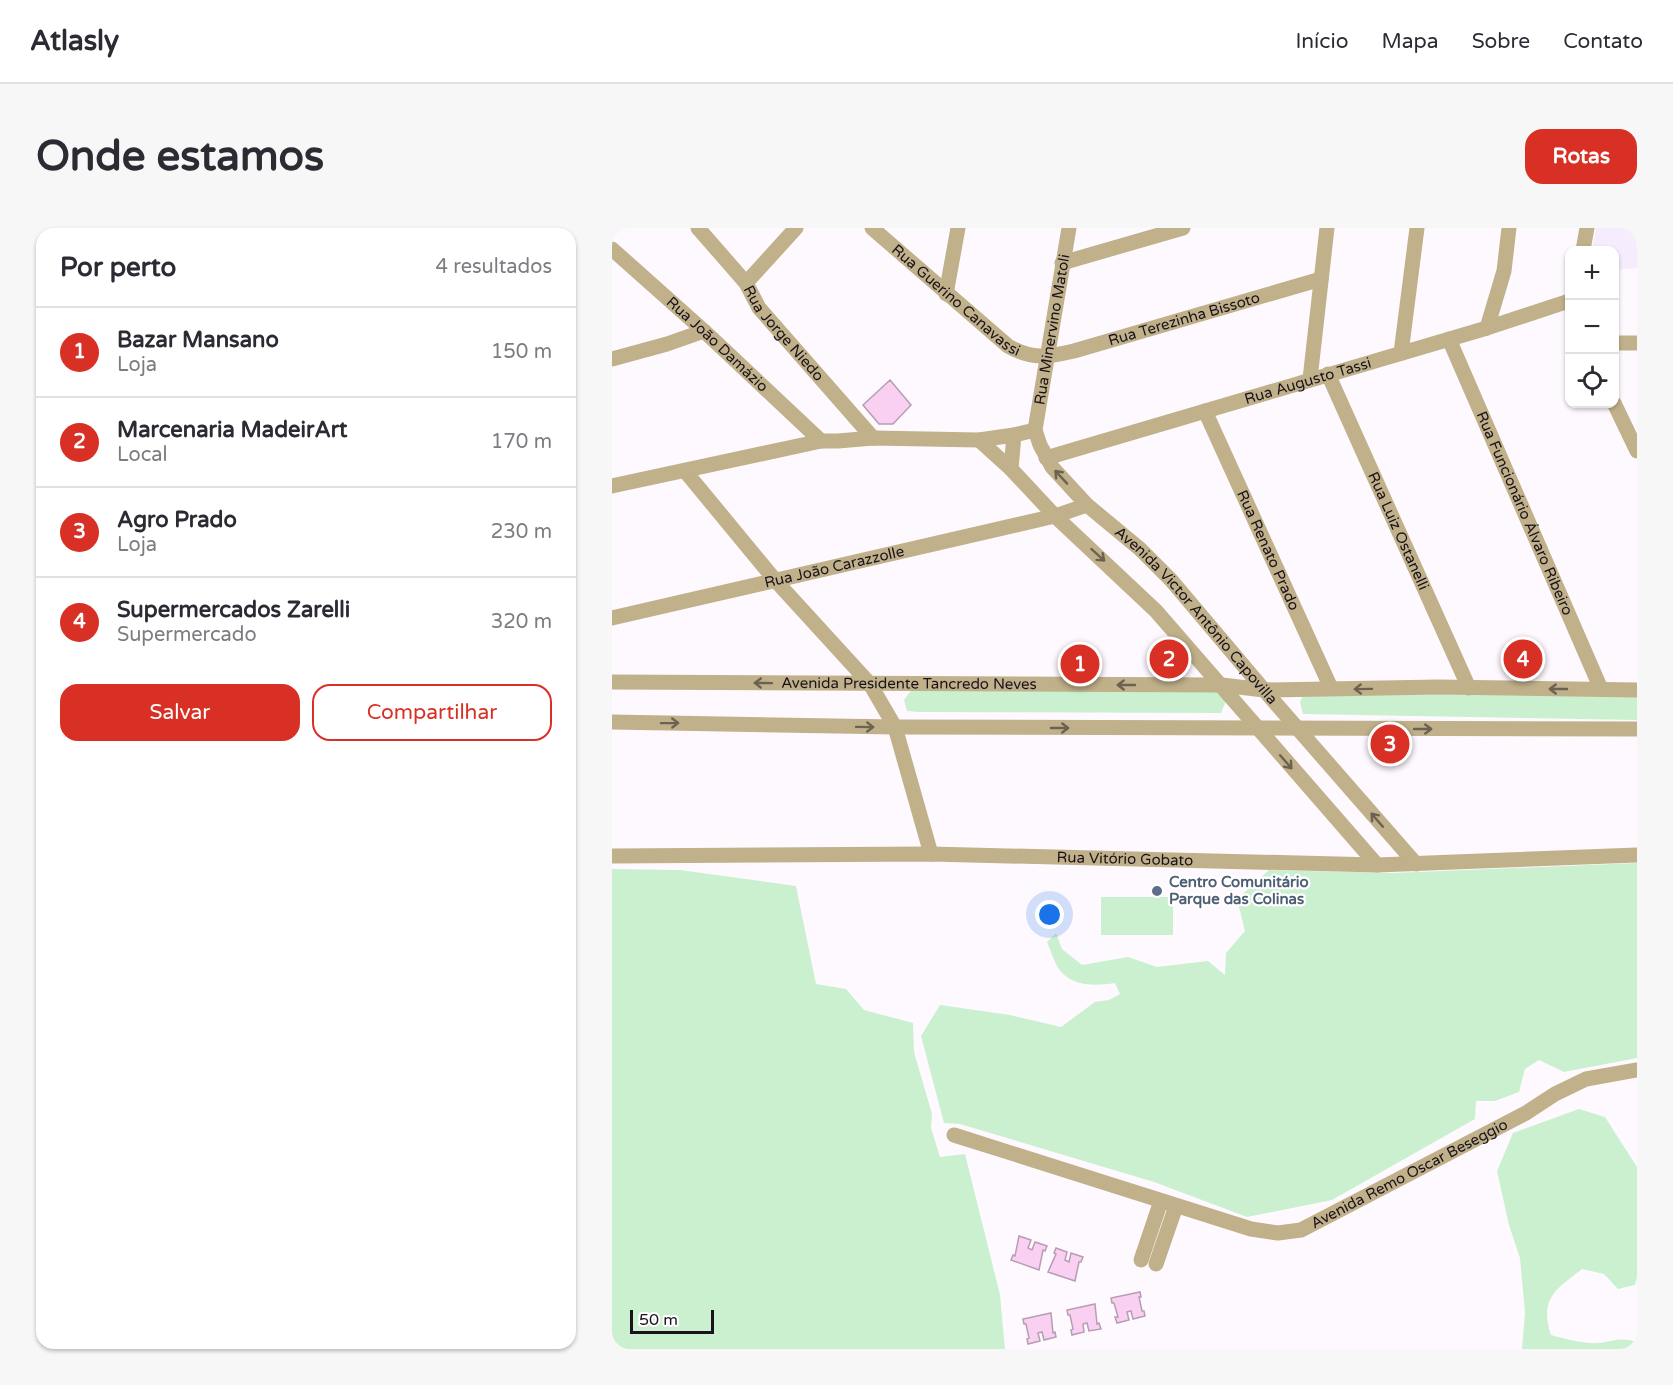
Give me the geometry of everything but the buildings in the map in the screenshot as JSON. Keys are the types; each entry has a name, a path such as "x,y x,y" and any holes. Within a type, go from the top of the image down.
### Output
{"street":[{"name":"Rua Jorge Niedo","path":"698,228 746,283 759,308 873,438"},
{"path":"746,283 795,228"},
{"name":"Rua Guerino Canavassi","path":"872,228 1008,346 1021,354 1047,357"},
{"path":"946,294 958,228"},
{"name":"Rua Minervino Matoli","path":"1035,430 1069,228"},
{"path":"1062,263 1183,228"},
{"path":"1310,379 1327,228"},
{"path":"1401,353 1417,228"},
{"path":"1487,328 1504,270 1509,228"},
{"path":"1584,246 1587,228"},
{"name":"Rua João Damázio","path":"612,249 704,331 821,441"},
{"name":"Rua Terezinha Bissoto","path":"1047,357 1321,279"},
{"name":"Rua Augusto Tassi","path":"1046,458 1487,328 1565,302"},
{"path":"612,359 704,331"},
{"name":"Rua Funcionário Álvaro Ribeiro","path":"1449,339 1601,689"},
{"path":"1619,344 1637,343"},
{"name":"Rua Luiz Ostanelli","path":"1328,374 1469,688"},
{"path":"1616,408 1637,451"},
{"name":"Rua Renato Prado","path":"1205,411 1331,688"},
{"path":"612,486 821,441 873,438 979,440 1035,430"},
{"name":"Avenida Victor Antônio Capovilla","path":"1035,430 1052,467 1087,505 1140,549 1171,580 1416,864"},
{"path":"1011,469 1014,435"},
{"name":"Avenida Victor Antônio Capovilla","path":"979,440 1011,469 1055,516 1156,611 1222,685 1257,730 1377,865"},
{"path":"686,471 776,580 870,684 895,727 931,854"},
{"path":"1022,522 1026,514 1030,489"},
{"name":"Rua João Carazzolle","path":"612,618 1055,516 1087,505"},
{"name":"Avenida Presidente Tancredo Neves","path":"612,682 1222,685 1264,690 1469,688 1637,690"},
{"path":"612,723 1257,730 1637,729"},
{"name":"Rua Vitório Gobato","path":"612,856 931,854 1377,865 1637,855"},
{"name":"Avenida Remo Oscar Beseggio","path":"954,1135 1251,1229 1278,1233 1301,1230 1526,1113 1555,1094 1586,1079 1637,1070"},
{"path":"1149,1262 1168,1203"}],"shaded area":[{"path":"1596,228 1637,228 1637,268 1619,270 1619,246 1593,246"}],"green space":[{"path":"912,689 1167,692 1215,690 1226,701 1221,713 918,712 907,711 904,700"},
{"path":"1304,694 1637,695 1637,720 1303,714 1300,702"},
{"path":"1637,863 1637,1058 1564,1072 1539,1060 1525,1069 1519,1092 1495,1101 1476,1101 1475,1119 1332,1200 1247,1217 1154,1182 960,1124 944,1123 921,1036 940,1005 1010,1015 1061,1027 1095,1002 1109,1000 1120,994 1115,983 1084,984 1063,974 1047,942 1056,933 1062,949 1082,965 1128,957 1157,967 1208,961 1225,975 1226,953 1245,931 1237,899 1269,870 1393,873"},
{"path":"612,869 680,870 796,886 816,984 846,989 864,1010 913,1023 914,1052 932,1114 931,1128 940,1157 965,1154 1000,1295 1005,1349 612,1349"},
{"path":"1101,897 1173,897 1173,935 1101,935"},
{"path":"1579,1109 1605,1117 1637,1167 1637,1277 1635,1285 1618,1289 1604,1274 1582,1269 1552,1296 1547,1312 1548,1323 1551,1335 1587,1343 1631,1341 1637,1342 1637,1349 1522,1349 1525,1313 1520,1258 1509,1225 1497,1171 1513,1133"}],"place":[{"name":"Marcenaria MadeirArt","path":"1169,659"},
{"name":"Supermercados Zarelli","path":"1523,659"},
{"name":"Bazar Mansano","path":"1080,664"},
{"name":"Agro Prado","path":"1390,744"},
{"name":"Centro Comunitário Parque das Colinas","path":"1157,891"}]}
